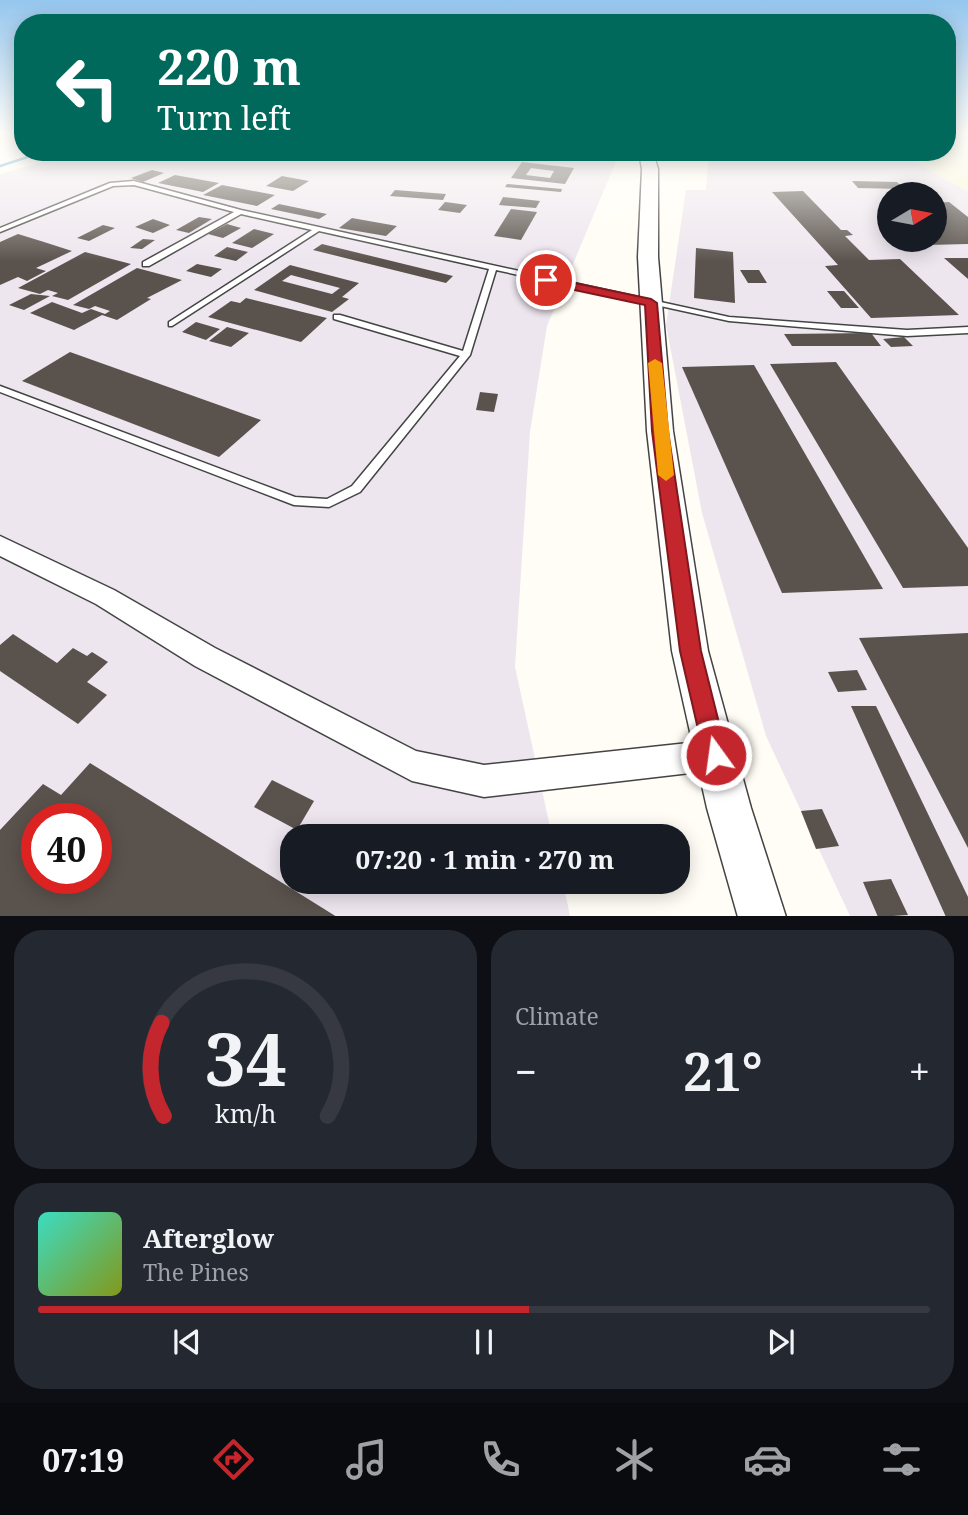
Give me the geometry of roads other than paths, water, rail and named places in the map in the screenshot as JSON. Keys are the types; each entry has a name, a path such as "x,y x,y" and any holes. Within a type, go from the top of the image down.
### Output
{"street":[{"path":"650,177 648,257 660,431 690,651 729,808 762,916"},
{"path":"0,545 105,597 205,657 412,766 484,781 716,755"}],"lane":[{"path":"0,230 112,184 134,183 240,212 493,269 729,318 800,326 907,332 968,330"},
{"path":"146,264 240,212"},
{"path":"172,324 319,228"},
{"path":"0,389 294,501 329,503 356,489 466,355 493,269"},
{"path":"337,317 466,355"}]}
